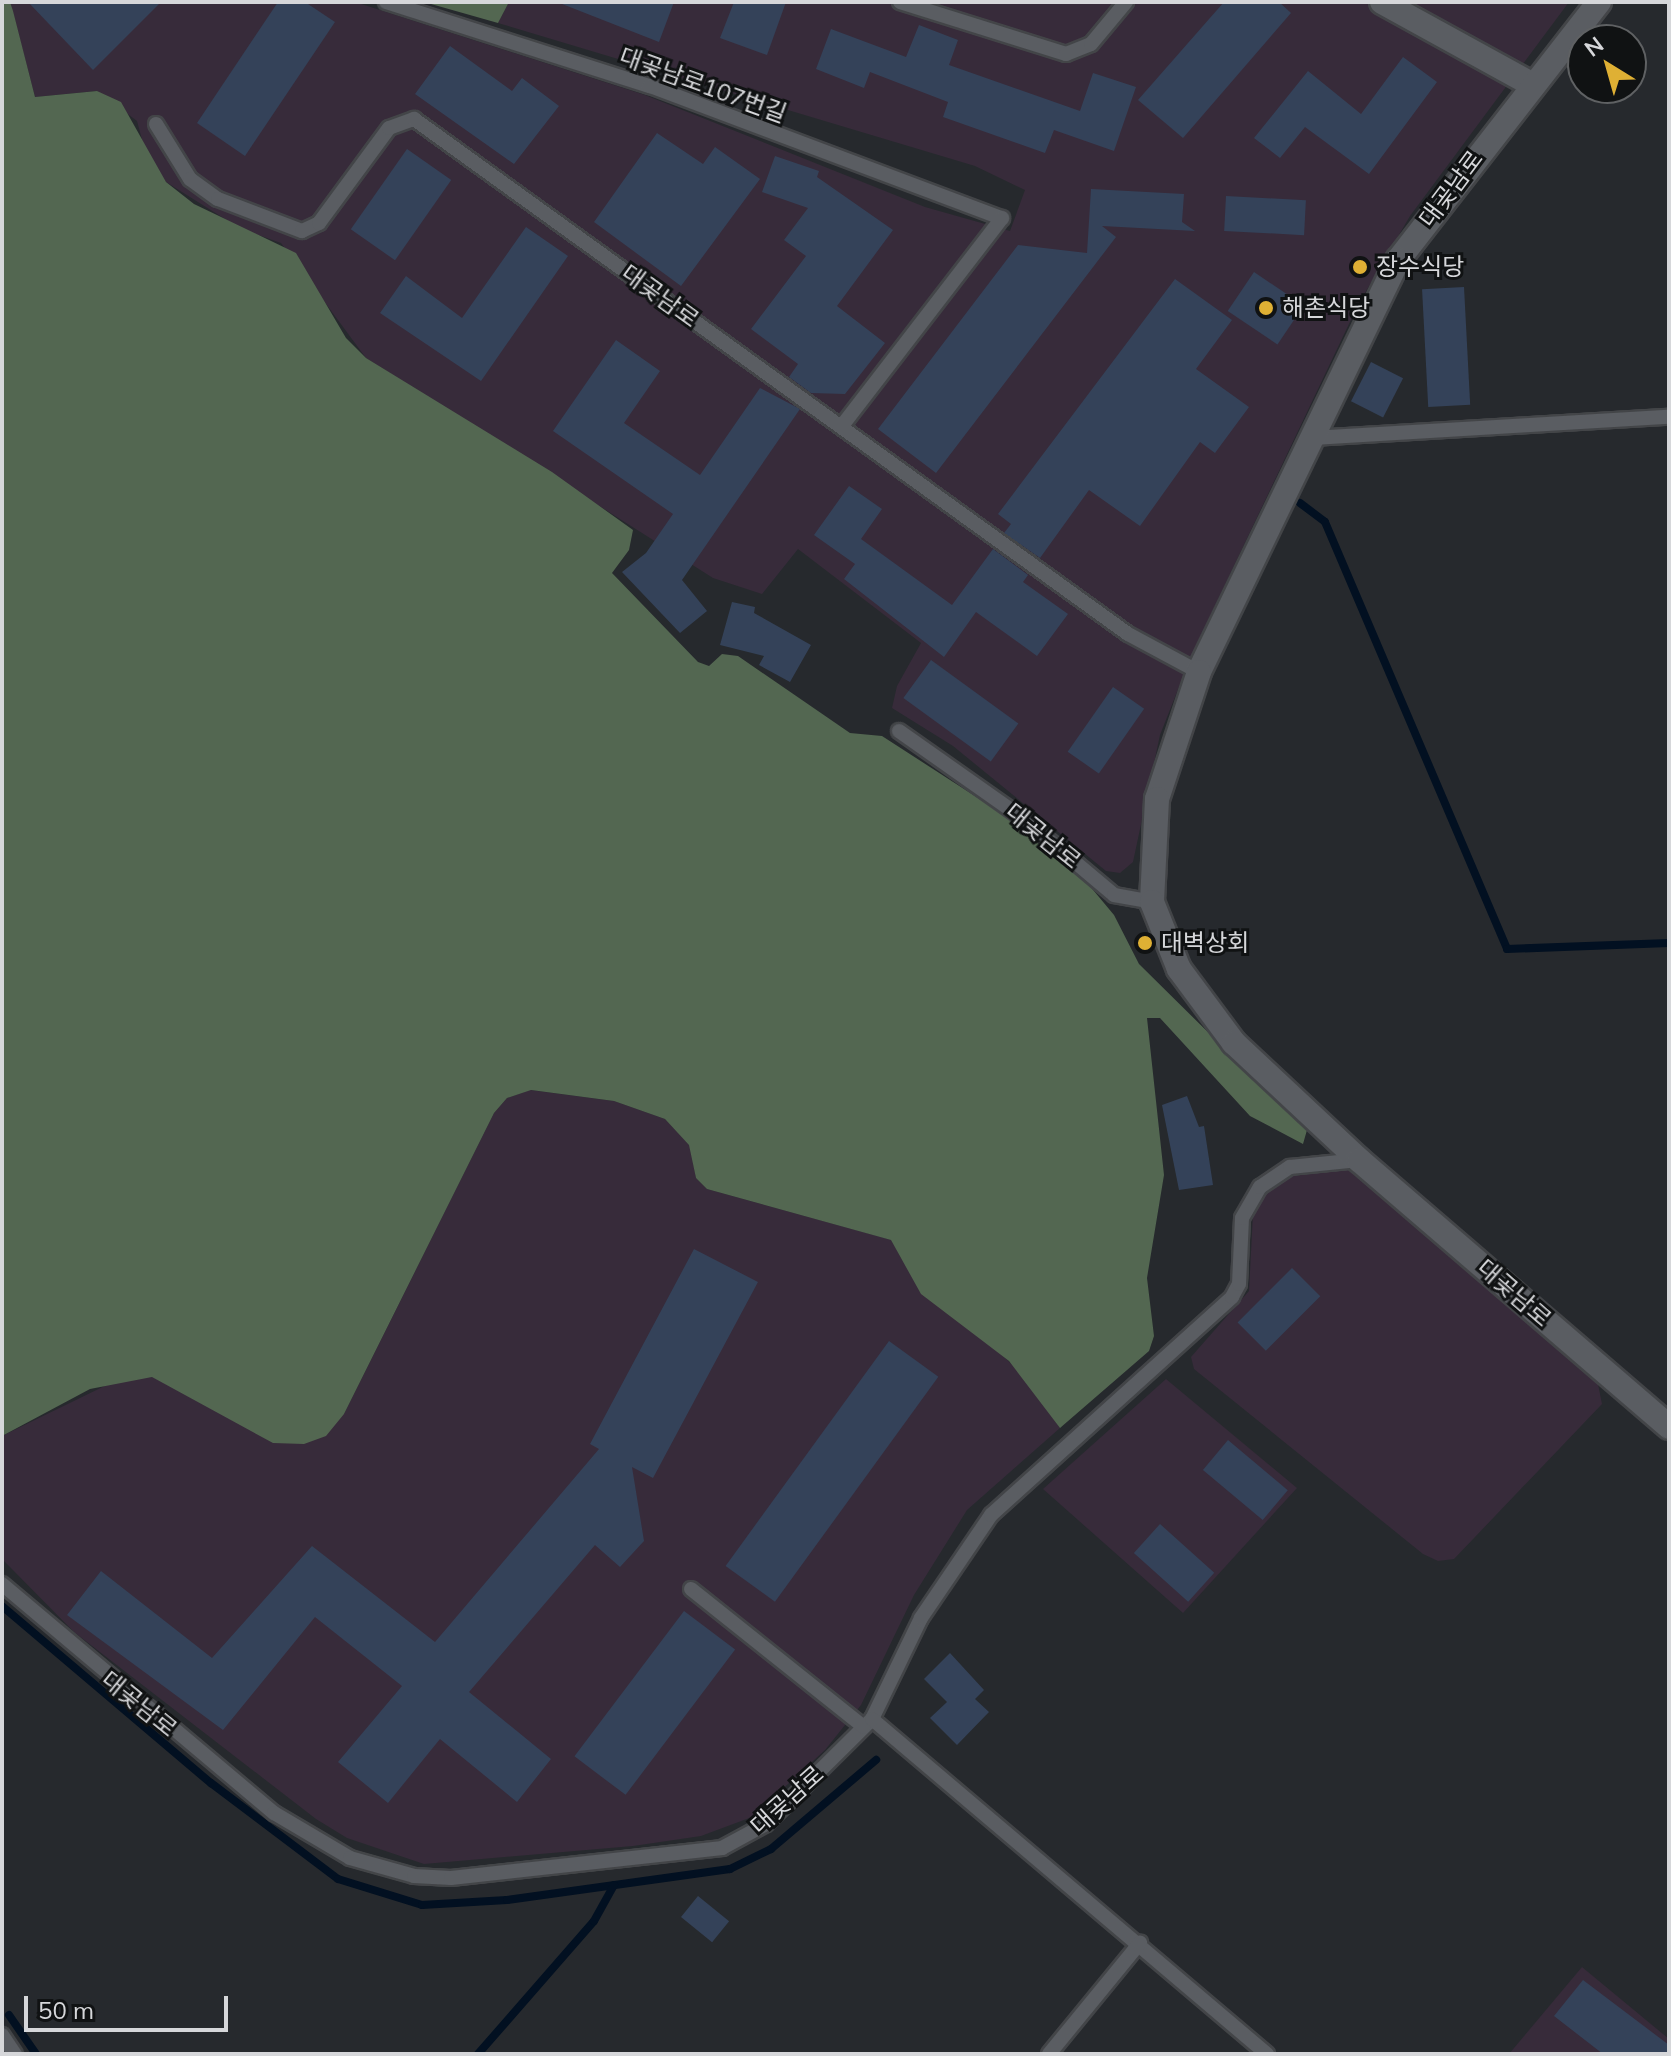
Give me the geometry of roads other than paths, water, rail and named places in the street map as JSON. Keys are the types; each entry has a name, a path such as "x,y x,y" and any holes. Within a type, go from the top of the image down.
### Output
{"street":[{"path":"1382,2 1533,85"},
{"name":"대곶남로","path":"1599,2 1398,260 1199,672 1157,799 1152,902 1161,936 1198,1001 1234,1043 1359,1160 1669,1427"}],"lane":[{"name":"대곶남로107번길","path":"386,2 650,86 1002,218 842,426"},
{"path":"900,2 1066,54 1091,44 1126,2"},
{"name":"대곶남로","path":"156,124 190,179 218,199 302,231 319,223 389,128 414,119 1128,634 1199,672"},
{"path":"1311,438 1669,417"},
{"name":"대곶남로","path":"899,731 1025,820 1114,895 1152,902"},
{"name":"대곶남로","path":"2,1584 274,1813 350,1858 414,1876 489,1875 722,1848 766,1824 868,1723 962,1549 991,1515 1232,1297 1239,1284 1242,1218 1260,1187 1290,1167 1359,1160"},
{"path":"691,1589 868,1723 1140,1943 1267,2054"},
{"path":"1049,2054 1140,1943"},
{"path":"2,2035 15,2054"}],"waterway":[{"path":"1300,503 1325,522 1507,949 1669,943"},
{"path":"2,1606 211,1783 338,1879 422,1905 507,1900 730,1869 771,1849 876,1760"},
{"path":"478,2054 594,1921 614,1885"},
{"path":"9,2015 36,2054"}],"place":[{"name":"장수식당","path":"1360,267"},
{"name":"해촌식당","path":"1266,308"},
{"name":"대벽상회","path":"1145,943"}]}
